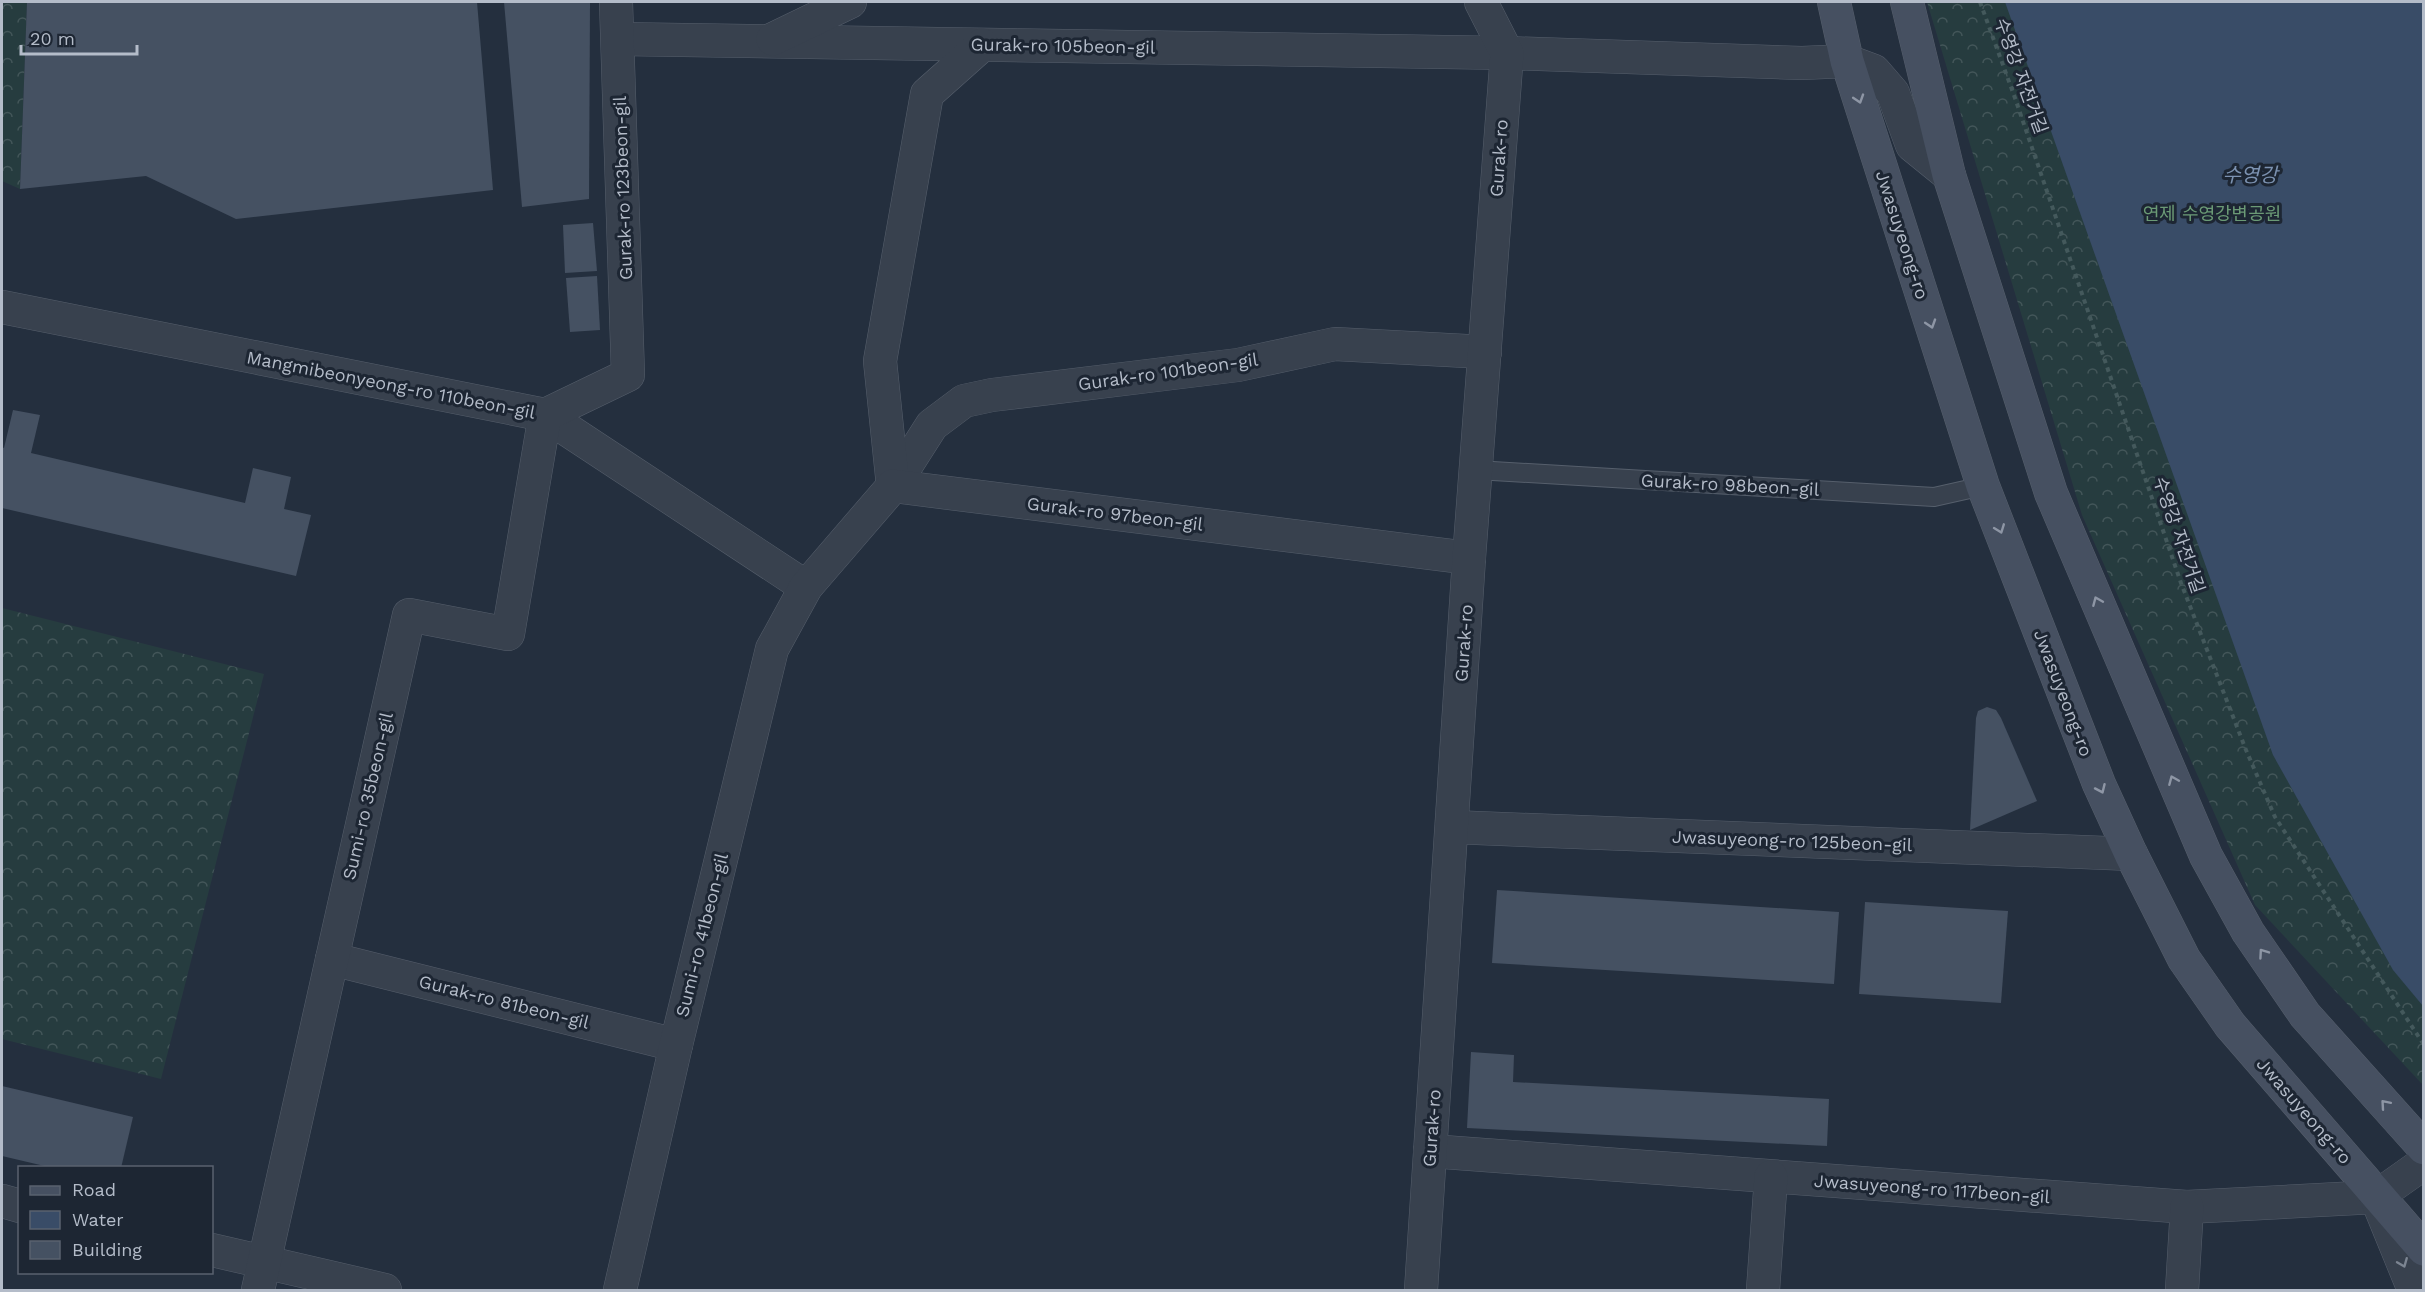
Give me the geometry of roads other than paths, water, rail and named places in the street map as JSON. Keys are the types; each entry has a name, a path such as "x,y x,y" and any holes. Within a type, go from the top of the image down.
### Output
{"main road":[{"name":"Jwasuyeong-ro","path":"1834,2 1847,61 1983,486 2098,784 2131,854 2184,959 2230,1025 2319,1126 2376,1197 2424,1249"},
{"path":"1907,2 1949,175 2051,493 2206,856 2248,932 2306,1015 2424,1148"}],"street":[{"name":"Gurak-ro 123beon-gil","path":"545,415 628,375 616,2"},
{"path":"769,41 850,2"},
{"path":"1481,2 1507,52 1802,63 1847,61 1874,71 1893,93 1912,145 1949,175"},
{"name":"Gurak-ro 105beon-gil","path":"618,39 1507,52"},
{"path":"806,587 893,486 880,361 927,94 982,45"},
{"name":"Gurak-ro","path":"1421,1290 1469,558 1507,52"},
{"name":"Mangmibeonyeong-ro 110beon-gil","path":"2,307 545,415 806,587"},
{"name":"Gurak-ro 101beon-gil","path":"893,486 932,425 964,401 992,395 1238,365 1335,344 1485,352"},
{"name":"Sumi-ro 35beon-gil","path":"261,1276 409,615 508,634 545,415"},
{"name":"Gurak-ro 97beon-gil","path":"893,486 1469,558"},
{"name":"Sumi-ro 41beon-gil","path":"620,1290 675,1045 772,649 806,587"},
{"name":"Jwasuyeong-ro 125beon-gil","path":"1452,827 2131,854"},
{"name":"Gurak-ro 81beon-gil","path":"332,959 675,1045"},
{"name":"Jwasuyeong-ro 117beon-gil","path":"1430,1151 2187,1208 2376,1197"},
{"path":"2414,1290 2376,1197 2424,1163"},
{"path":"1763,1290 1771,1177"},
{"path":"2,1202 18,1206"},
{"path":"2182,1290 2187,1208"},
{"path":"213,1251 261,1276 385,1290"}],"lane":[{"name":"Gurak-ro 98beon-gil","path":"1476,470 1934,497 1983,486"}],"water":[{"name":"수영강","path":"2005,2 2423,2 2423,1006 2393,970 2273,755"}],"park label":[{"name":"연제 수영강변공원","path":"2212,214"}]}
